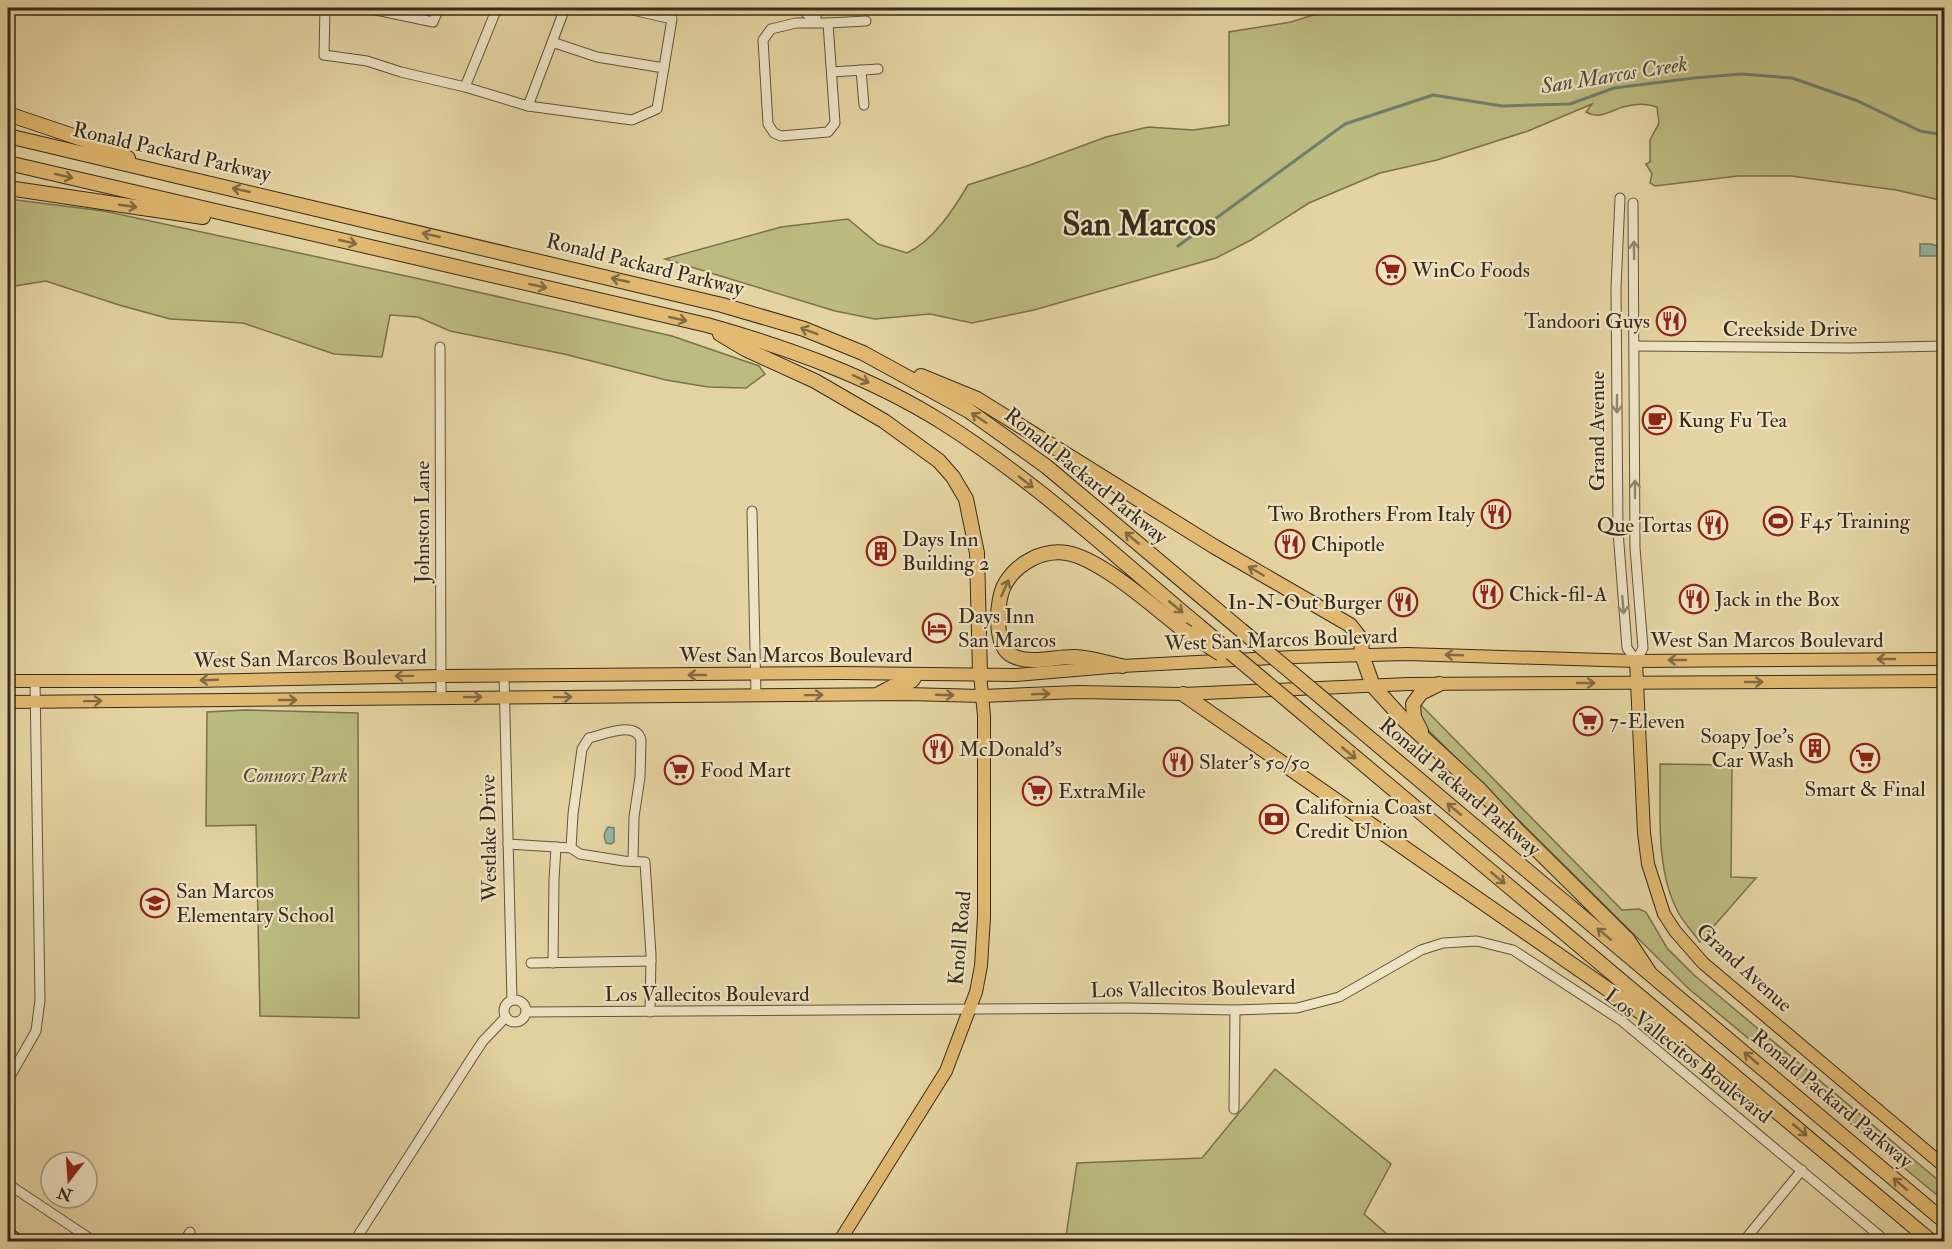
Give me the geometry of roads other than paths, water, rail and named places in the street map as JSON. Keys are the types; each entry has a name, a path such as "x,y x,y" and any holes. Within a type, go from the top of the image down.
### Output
{"highway":[{"path":"8,114 109,148 146,167"},
{"name":"Ronald Packard Parkway","path":"8,136 722,305 804,329 863,353 969,411 1047,467 1944,1221"},
{"name":"Ronald Packard Parkway","path":"8,163 707,325 824,363 887,392 940,421 1031,485 1932,1242"},
{"path":"8,188 291,229"},
{"path":"707,325 745,349 815,381 884,421 939,461 953,477 966,499 977,552 980,675"},
{"path":"863,353 977,399 1215,547 1350,625 1361,639 1362,655 1373,686 1428,743 1480,790 1628,940 1648,972"},
{"path":"1122,666 1077,657 1024,660 1011,655 1000,640 999,606 1005,583 1025,562 1051,552 1066,553 1094,563 1182,629 1264,681"},
{"path":"1428,743 1414,717 1413,704 1421,693 1439,684"},
{"path":"1183,694 1755,1092"}],"main road":[{"name":"West San Marcos Boulevard","path":"8,681 194,681 441,676 1016,675 1122,666 1407,654 1636,661 1944,659"},
{"name":"Grand Avenue","path":"1636,661 1644,833 1648,864 1664,914 1675,931 1703,963 1944,1166"},
{"path":"876,694 895,685 908,685 914,680 916,674"},
{"name":"Knoll Road","path":"839,1242 946,1071 971,1010 981,966 984,917 984,716 980,675"},
{"name":"West San Marcos Boulevard","path":"8,702 876,694 982,696 1078,692 1183,694 1439,684 1944,681"}],"street":[{"path":"326,8 324,55 367,61 528,106 632,120 657,109 672,19 624,8"},
{"path":"367,8 434,22 439,8"},
{"path":"465,87 496,8"},
{"path":"528,106 565,8"},
{"path":"806,8 806,13 814,22"},
{"path":"814,22 819,12 818,8"},
{"path":"828,24 835,123 828,132 789,136 774,133 768,124 763,40 771,29 796,23 828,24 866,21"},
{"path":"552,42 597,57 664,68"},
{"path":"832,72 879,69"},
{"path":"861,70 864,105"},
{"name":"Grand Avenue","path":"1620,198 1616,346 1618,538 1627,648 1636,661 1643,648 1635,548 1636,346 1633,203"},
{"name":"Creekside Drive","path":"1636,346 1849,348 1944,346"},
{"name":"Johnston Lane","path":"440,347 441,698"},
{"path":"752,511 756,696"},
{"name":"Westlake Drive","path":"504,676 513,1000"},
{"path":"8,1080 36,1031 40,1000 34,681"},
{"path":"571,848 582,749 589,738 627,729 635,730 640,734 642,740 634,818 633,861"},
{"path":"508,844 571,848 580,854 645,862 651,961 650,1012"},
{"path":"553,963 556,847"},
{"name":"Los Vallecitos Boulevard","path":"526,1012 1297,1008 1339,997 1421,950 1443,943 1477,941 1514,950 1622,1021 1887,1242"},
{"path":"531,963 651,961"},
{"path":"513,1000 523,1003 526,1012 517,1022 511,1021 504,1012 505,1006 513,1000"},
{"path":"1234,1109 1235,1010"},
{"path":"354,1242 479,1047 506,1017"},
{"path":"1743,1242 1802,1170"},
{"path":"8,1184 95,1242"},
{"path":"184,1242 190,1232"}],"waterway":[{"name":"San Marcos Creek","path":"1178,246 1345,124 1433,95 1502,106 1570,104 1614,88 1741,74 1792,78 1858,101 1920,131 1944,135"}],"tram line":[{"path":"8,1226 31,1242"}],"railway":[{"path":"8,1234 19,1242"}],"place":[{"name":"WinCo Foods","path":"1391,270"},
{"name":"Tandoori Guys","path":"1671,321"},
{"name":"Kung Fu Tea","path":"1657,420"},
{"name":"Two Brothers From Italy","path":"1496,514"},
{"name":"F45 Training","path":"1778,521"},
{"name":"Que Tortas","path":"1713,525"},
{"name":"Chipotle","path":"1290,544"},
{"name":"Days Inn Building 2","path":"881,551"},
{"name":"Chick-fil-A","path":"1488,594"},
{"name":"Jack in the Box","path":"1694,599"},
{"name":"In-N-Out Burger","path":"1403,602"},
{"name":"Days Inn San Marcos","path":"937,628"},
{"name":"7-Eleven","path":"1588,721"},
{"name":"Soapy Joe's Car Wash","path":"1815,748"},
{"name":"McDonald's","path":"938,749"},
{"name":"Smart & Final","path":"1865,758"},
{"name":"Slater's 50/50","path":"1178,762"},
{"name":"Food Mart","path":"679,770"},
{"name":"ExtraMile","path":"1037,791"},
{"name":"California Coast Credit Union","path":"1274,819"},
{"name":"San Marcos Elementary School","path":"155,903"}],"district":[{"name":"San Marcos","path":"1139,224"}],"park label":[{"name":"Connors Park","path":"295,775"}]}
